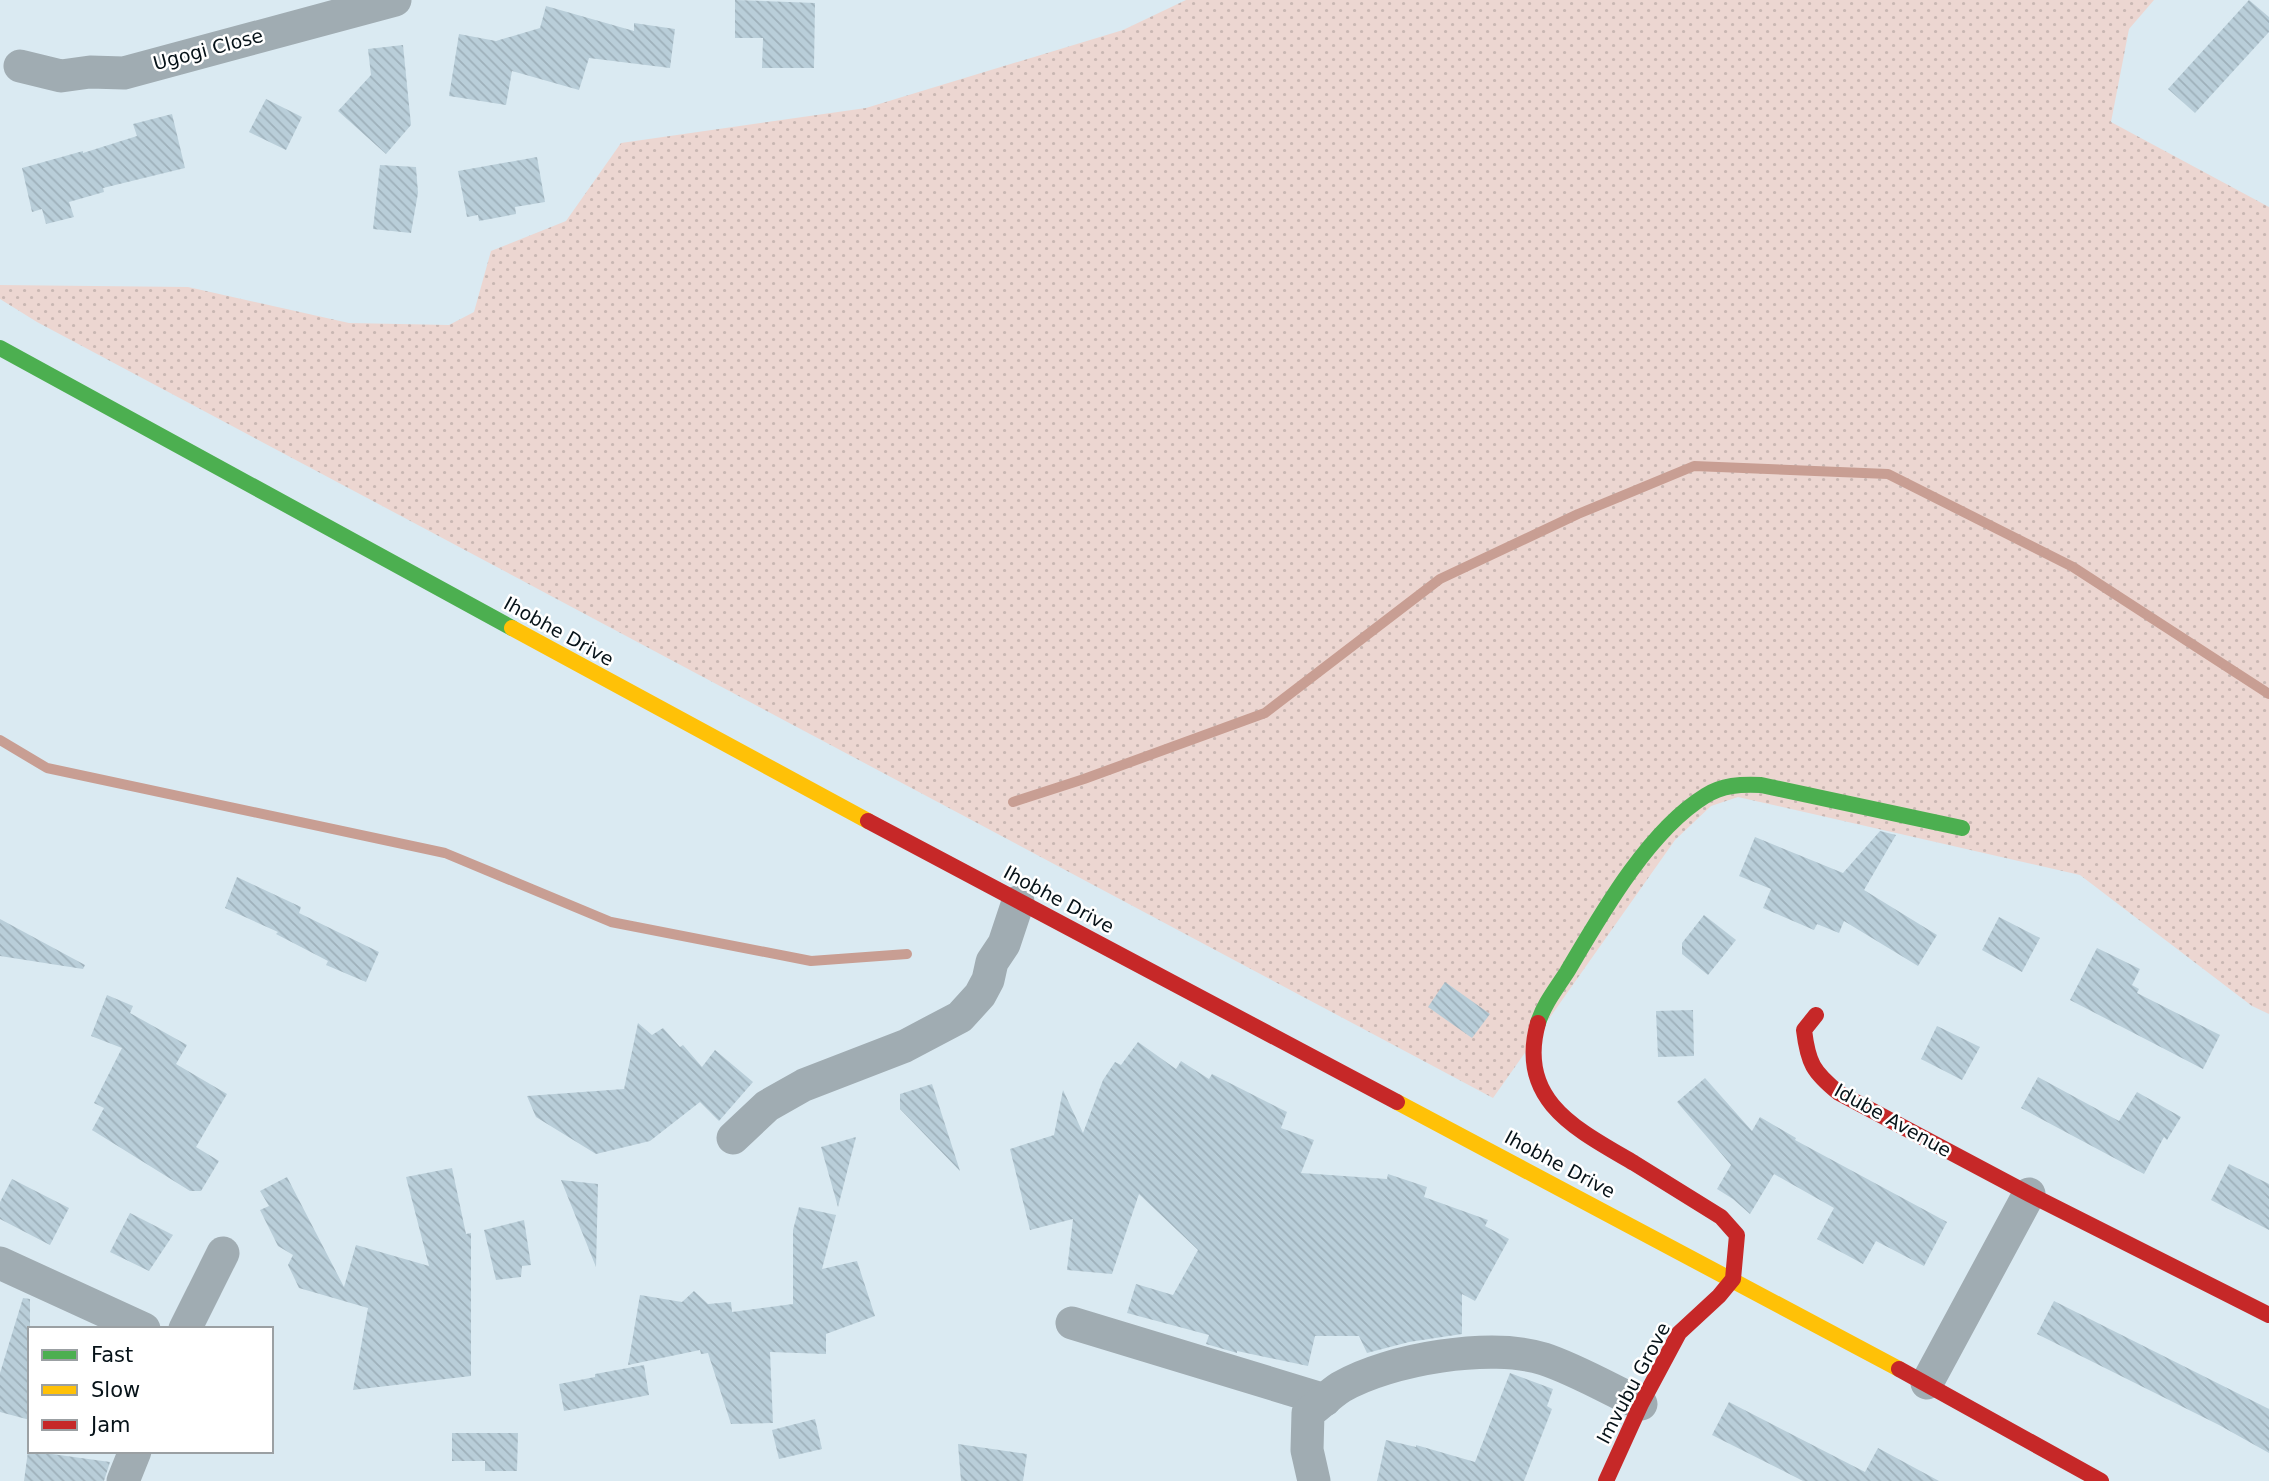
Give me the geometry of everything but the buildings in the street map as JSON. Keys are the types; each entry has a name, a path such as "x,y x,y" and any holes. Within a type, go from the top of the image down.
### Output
{"street":[{"name":"Ugogi Close","path":"20,66 61,76 90,72 124,73 395,0"},
{"name":"Ihobhe Drive","path":"0,348 636,697 1733,1279 1927,1383 2101,1481"},
{"path":"1733,1279 1737,1235 1721,1217 1582,1132 1555,1109 1533,1072 1533,1046 1540,1016 1594,925 1661,835 1695,803 1715,789 1732,785 1771,786 1962,828"},
{"path":"733,1138 767,1106 804,1085 905,1046 960,1017 980,995 988,980 992,962 1004,944 1018,902"},
{"name":"Idube Avenue","path":"1816,1015 1804,1030 1808,1064 1839,1093 2029,1194 2269,1315"},
{"path":"1927,1383 2029,1194"},
{"path":"186,1327 223,1253"},
{"path":"0,1263 140,1327"},
{"name":"Imvubu Grove","path":"1606,1481 1641,1404 1679,1333 1719,1296 1733,1279"},
{"path":"1073,1323 1325,1400"},
{"path":"1314,1481 1307,1450 1308,1413 1342,1387 1395,1365 1428,1357 1490,1352 1541,1358 1641,1404"},
{"path":"123,1481 134,1453"}],"shaded area":[{"path":"1186,0 2154,0 2129,29 2111,122 2269,207 2269,1014 2252,1006 2080,875 1738,797 1711,806 1675,840 1493,1098 37,322 0,299 0,285 188,287 349,323 449,325 474,312 491,251 566,221 621,143 866,108 1123,30"}],"waterway":[{"path":"1013,802 1265,713 1440,579 1578,514 1694,466 1888,474 2073,567 2269,694"},
{"path":"0,740 47,768 445,853 611,922 811,961 907,954"}],"traffic: fast":[{"path":"0,348 512,628"},
{"path":"1538,1023 1551,997 1627,876 1664,830 1684,811 1711,792 1732,786 1761,785 1962,828"}],"traffic: slow":[{"path":"512,628 868,821"},
{"path":"1397,1102 1899,1369"}],"traffic: jam":[{"path":"868,821 1397,1102"},
{"path":"1816,1015 1804,1030 1810,1059 1823,1079 1839,1093 2029,1194 2269,1315"},
{"path":"1538,1023 1534,1050 1536,1073 1544,1093 1557,1110 1592,1138 1721,1217 1737,1235 1733,1279 1719,1296 1679,1333 1641,1404 1606,1481"},
{"path":"1899,1369 2101,1481"}]}
